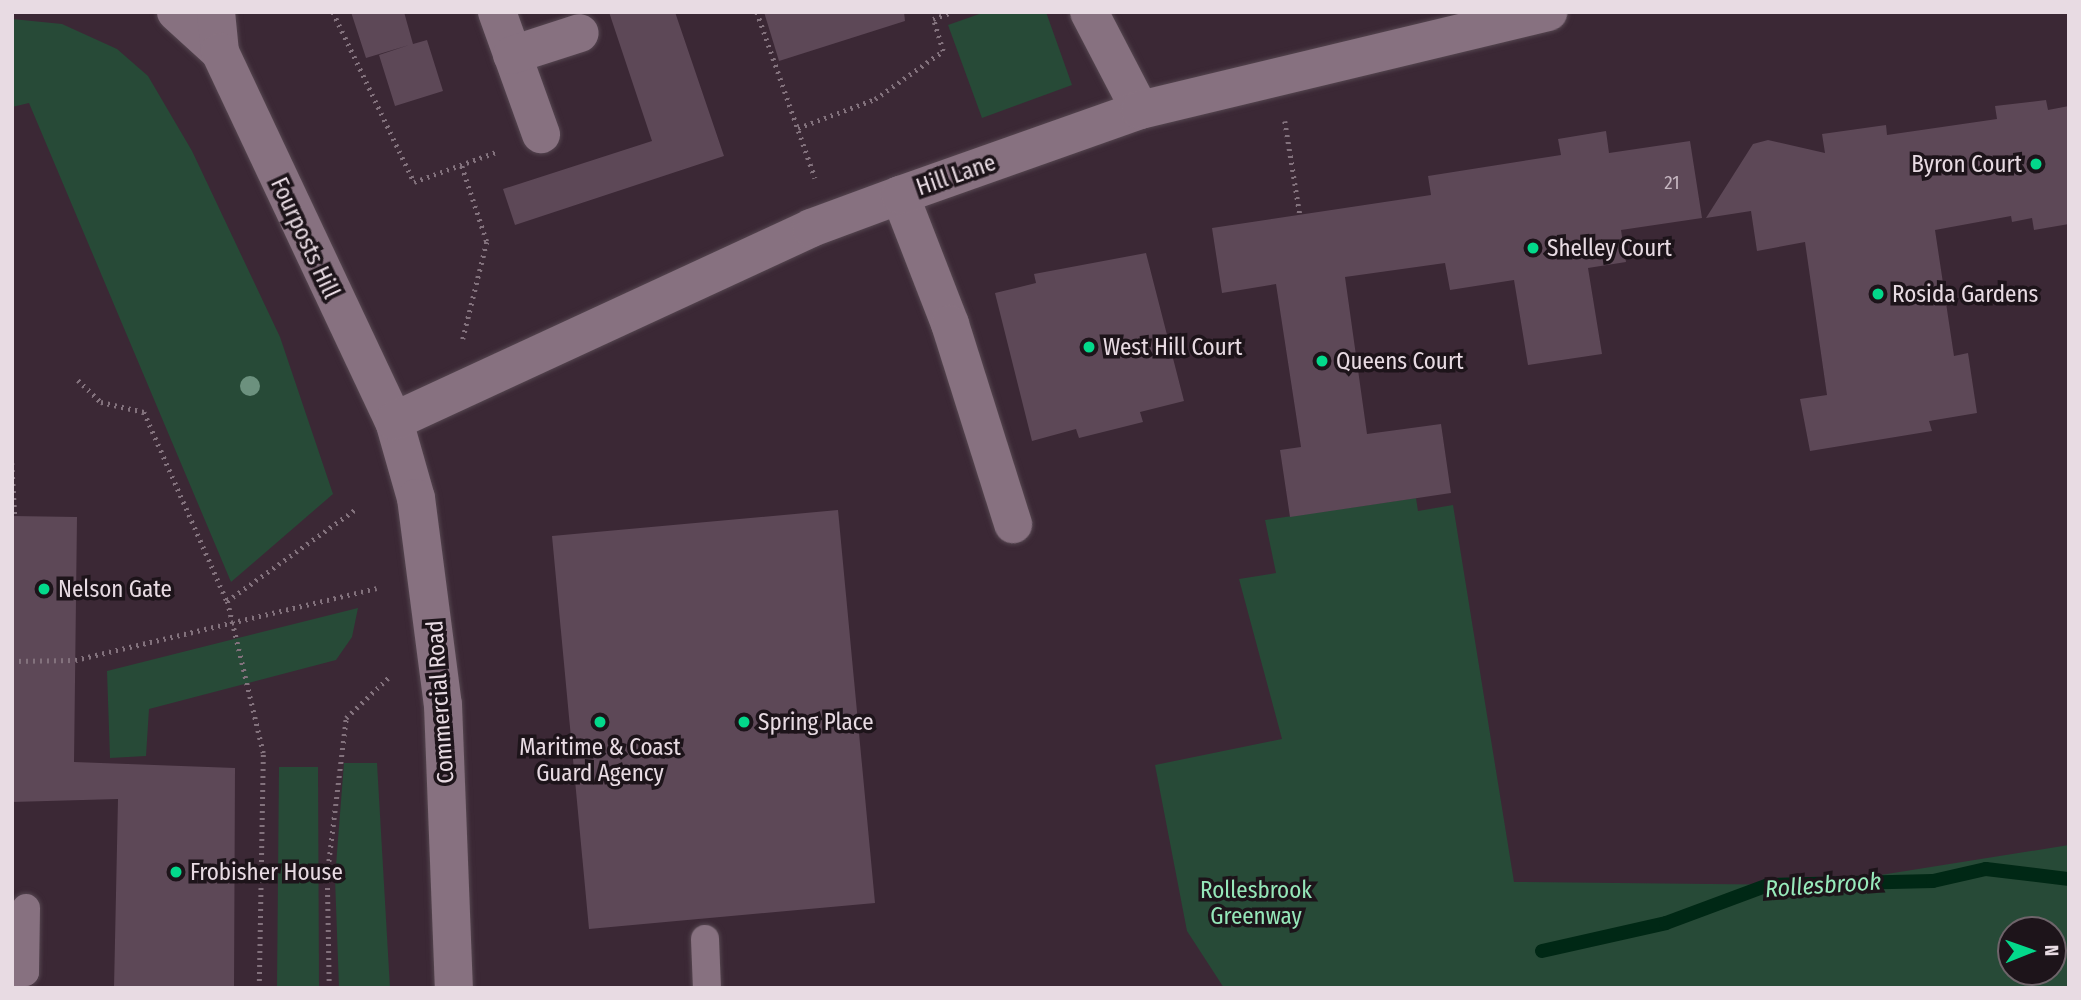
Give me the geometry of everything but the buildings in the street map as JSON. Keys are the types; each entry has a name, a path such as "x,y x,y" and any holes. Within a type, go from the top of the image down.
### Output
{"street":[{"name":"Fourposts Hill","path":"176,12 220,52"},
{"name":"Fourposts Hill","path":"216,12 220,52 394,421"},
{"path":"497,12 541,134"},
{"path":"1088,12 1140,110"},
{"name":"Hill Lane","path":"394,421 811,228 900,194 1140,110 1548,12"},
{"path":"512,55 580,33"},
{"path":"900,194 950,324 1013,524"},
{"name":"Commercial Road","path":"394,421 416,498 434,604 454,988"}],"lane":[{"path":"12,972 24,972 26,908"},
{"path":"705,939 707,988"}],"path":[{"path":"333,12 414,182 463,166 487,242 463,339"},
{"path":"757,12 819,189"},
{"path":"798,128 875,99 943,51 933,19 952,12"},
{"path":"1277,75 1300,215"},
{"path":"78,380 101,402 144,412 227,601 263,753 259,988"},
{"path":"12,463 15,516"},
{"path":"227,601 356,509"},
{"path":"12,661 75,660 376,588"},
{"path":"329,988 327,876 346,718 389,677"}],"green space":[{"path":"985,12 1046,12 1072,85 982,118 948,25"},
{"path":"12,19 62,24 117,49 148,76 192,151 280,337 333,494 231,582 29,103 12,107"},
{"name":"Rollesbrook Greenway","path":"1416,498 1418,511 1453,505 1514,882 1818,885 2069,845 2069,988 1224,988 1187,931 1155,765 1282,739 1239,579 1276,573 1265,520"},
{"path":"358,608 352,637 336,660 149,709 146,756 110,758 107,671"},
{"path":"344,763 377,763 390,988 339,988 335,878"},
{"path":"279,767 318,767 319,988 277,988"}],"waterway":[{"name":"Rollesbrook","path":"1542,951 1666,923 1768,885 1933,881 1986,869 2069,879"}],"place":[{"name":"Byron Court","path":"2036,164"},
{"name":"Shelley Court","path":"1533,248"},
{"name":"Rosida Gardens","path":"1878,294"},
{"name":"West Hill Court","path":"1089,347"},
{"name":"Queens Court","path":"1322,361"},
{"name":"Nelson Gate","path":"44,589"},
{"name":"Maritime & Coast Guard Agency","path":"600,722"},
{"name":"Spring Place","path":"744,722"},
{"name":"Frobisher House","path":"176,872"}]}
